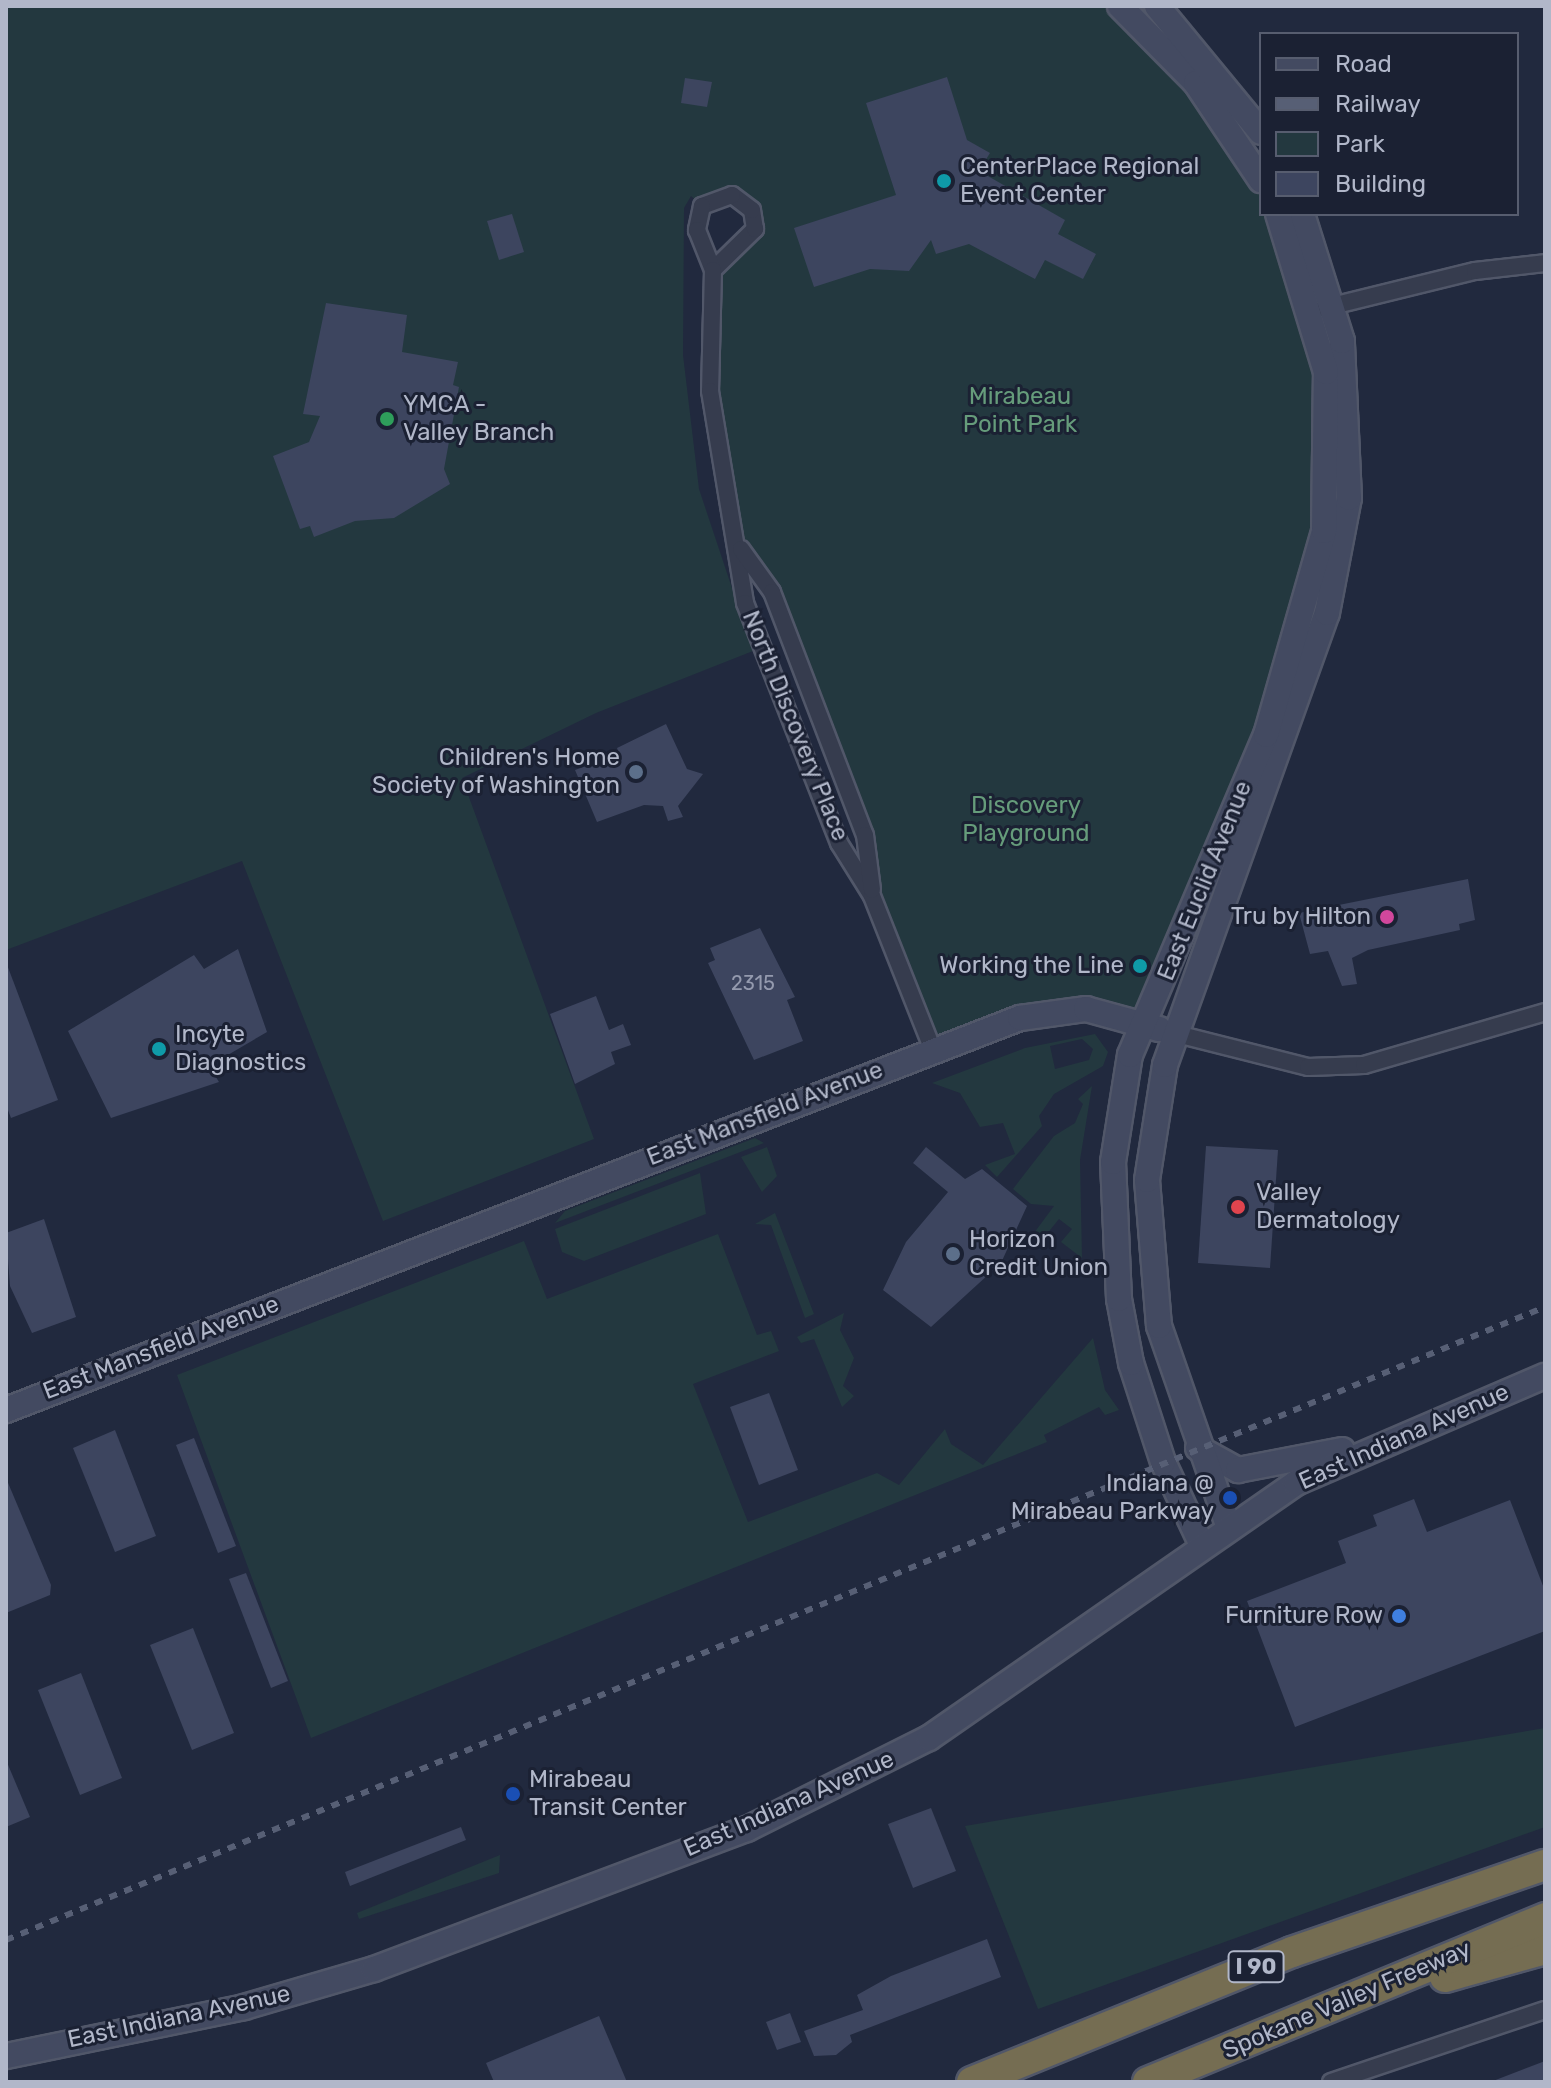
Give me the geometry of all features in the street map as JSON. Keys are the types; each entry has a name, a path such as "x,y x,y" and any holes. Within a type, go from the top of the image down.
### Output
{"highway":[{"name":"I 90","path":"972,2082 1292,1952 1545,1865"},
{"name":"Spokane Valley Freeway","path":"1148,2082 1313,2017 1545,1918"},
{"path":"1313,2017 1545,1949"}],"street":[{"path":"1120,6 1196,83 1259,177"},
{"path":"1157,6 1259,130"},
{"name":"North Discovery Place","path":"713,270 755,229 752,210 732,195 715,196 699,213 697,230 713,270 710,391 741,548 745,603 839,843 872,896 933,1050"},
{"name":"East Euclid Avenue","path":"1201,1543 1145,1413 1119,1299 1113,1162 1130,1055 1266,735 1306,614 1324,531 1329,450 1323,308 1279,216"},
{"name":"East Euclid Avenue","path":"1228,1525 1198,1448 1159,1326 1146,1218 1149,1146 1177,1034 1327,613 1349,498 1348,384 1323,308 1302,216"},
{"path":"1323,308 1475,271 1545,263"},
{"name":"North Discovery Place","path":"741,548 772,592 865,835 872,896"},
{"name":"East Mansfield Avenue","path":"6,1410 933,1050 1050,1010 1086,1009 1308,1067 1364,1065 1545,1012"},
{"name":"East Indiana Avenue","path":"6,2056 244,2007 374,1969 747,1829 929,1738 1228,1525 1383,1440 1545,1376"},
{"path":"1198,1448 1238,1470 1383,1440"},
{"path":"1331,2082 1545,2010"}],"green space":[{"path":"6,6 1120,6 1259,178 1259,216 1279,216 1326,372 1306,614 1144,1024 1086,1009 933,1050 872,896 865,835 772,593 741,548 719,467 713,270 755,229 740,198 702,206 691,196 684,208 683,355 699,489 753,651 596,713 462,778 594,1139 383,1221 242,861 6,950"},
{"path":"1095,1034 1108,1052 1103,1066 1054,1094 1039,1116 1042,1126 997,1177 985,1165 1015,1154 1003,1123 980,1127 960,1093 932,1083 1025,1048","holes":["1082,1039 1093,1049 1089,1060 1055,1069 1050,1046"]},
{"path":"1092,1086 1080,1160 1082,1258 1061,1242 1072,1229 1059,1219 1046,1235 1034,1233 1054,1206 1031,1204 1013,1189 1054,1136 1075,1123 1083,1104 1078,1099"},
{"path":"755,1138 764,1143 555,1223 565,1211"},
{"path":"767,1147 777,1176 762,1192 741,1157"},
{"path":"700,1173 706,1214 584,1261 562,1252 555,1229"},
{"path":"775,1213 814,1314 805,1318 771,1225 755,1224"},
{"path":"718,1234 757,1335 771,1331 779,1351 693,1384 748,1522 877,1473 899,1485 945,1429 951,1444 983,1465 1093,1338 1105,1390 1119,1410 1105,1415 1099,1407 1044,1435 1047,1442 311,1738 177,1375 524,1241 547,1299"},
{"path":"844,1313 840,1330 854,1358 843,1386 854,1396 842,1407 814,1339 801,1343 797,1337"},
{"path":"1545,1728 1545,1827 1038,2009 965,1826"},
{"path":"500,1855 499,1873 359,1919 357,1913"}],"building":[{"name":"CenterPlace Regional Event Center","path":"947,77 967,140 990,153 979,171 1065,220 1058,234 1096,254 1083,279 1045,260 1035,279 969,244 936,254 931,240 909,271 870,269 814,287 794,228 896,195 866,103"},
{"path":"685,78 712,82 707,107 681,103"},
{"path":"512,214 524,252 499,260 487,221"},
{"name":"YMCA - Valley Branch","path":"326,303 407,315 402,352 458,362 453,385 459,387 444,469 450,484 394,518 355,521 314,537 310,526 300,529 273,456 309,442 320,416 303,414"},
{"name":"Children's Home Society of Washington","path":"666,724 687,769 703,774 678,806 683,817 668,821 663,806 644,805 597,822 575,770 619,754 617,748"},
{"name":"Tru by Hilton","path":"1468,879 1475,920 1459,924 1460,930 1368,950 1352,958 1357,984 1342,986 1328,951 1310,954 1299,913"},
{"path":"760,928 795,997 787,1000 803,1041 754,1060 708,963 715,960 710,948"},
{"name":"Incyte Diagnostics","path":"238,949 267,1032 209,1066 219,1082 111,1118 68,1031 194,955 204,969"},
{"path":"6,962 58,1100 11,1118 6,1105"},
{"path":"596,996 609,1030 623,1024 631,1045 611,1052 615,1064 575,1084 550,1014"},
{"name":"Valley Dermatology","path":"1206,1146 1278,1150 1270,1268 1198,1263"},
{"name":"Horizon Credit Union","path":"926,1147 965,1179 982,1169 1027,1206 1001,1263 931,1327 883,1290 906,1242 948,1192 913,1163"},
{"path":"44,1219 76,1317 32,1333 10,1286 6,1233"},
{"path":"769,1393 798,1470 759,1485 730,1407"},
{"path":"115,1430 156,1536 115,1552 73,1448"},
{"path":"194,1438 236,1546 218,1553 176,1445"},
{"path":"6,1478 51,1585 50,1595 6,1613"},
{"name":"Furniture Row","path":"1414,1499 1427,1532 1510,1500 1545,1591 1545,1631 1295,1727 1247,1601 1346,1563 1338,1541 1377,1526 1373,1515"},
{"path":"246,1573 288,1681 271,1688 229,1579"},
{"path":"193,1628 234,1733 192,1750 150,1645"},
{"path":"81,1673 122,1778 80,1795 38,1690"},
{"path":"6,1760 30,1817 6,1827"},
{"path":"931,1808 956,1871 913,1888 888,1824"},
{"path":"461,1827 466,1840 350,1886 345,1872"},
{"path":"987,1939 1001,1977 850,2035 852,2042 836,2055 814,2056 804,2031 863,2010 857,1995 891,1976"},
{"path":"790,2013 801,2042 777,2050 766,2022"},
{"path":"599,2016 627,2082 494,2082 486,2063"},
{"path":"1545,2061 1545,2082 1493,2082 1493,2081"}],"railway":[{"path":"6,1940 1545,1307"}],"place":[{"name":"CenterPlace Regional Event Center","path":"944,181"},
{"name":"YMCA - Valley Branch","path":"387,419"},
{"name":"Children's Home Society of Washington","path":"636,772"},
{"name":"Tru by Hilton","path":"1387,917"},
{"name":"Working the Line","path":"1140,966"},
{"name":"Incyte Diagnostics","path":"159,1049"},
{"name":"Valley Dermatology","path":"1238,1207"},
{"name":"Horizon Credit Union","path":"953,1254"},
{"name":"Indiana @ Mirabeau Parkway","path":"1230,1498"},
{"name":"Furniture Row","path":"1399,1616"},
{"name":"Mirabeau Transit Center","path":"513,1794"}],"park label":[{"name":"Mirabeau Point Park","path":"1020,411"},
{"name":"Discovery Playground","path":"1026,820"}]}
